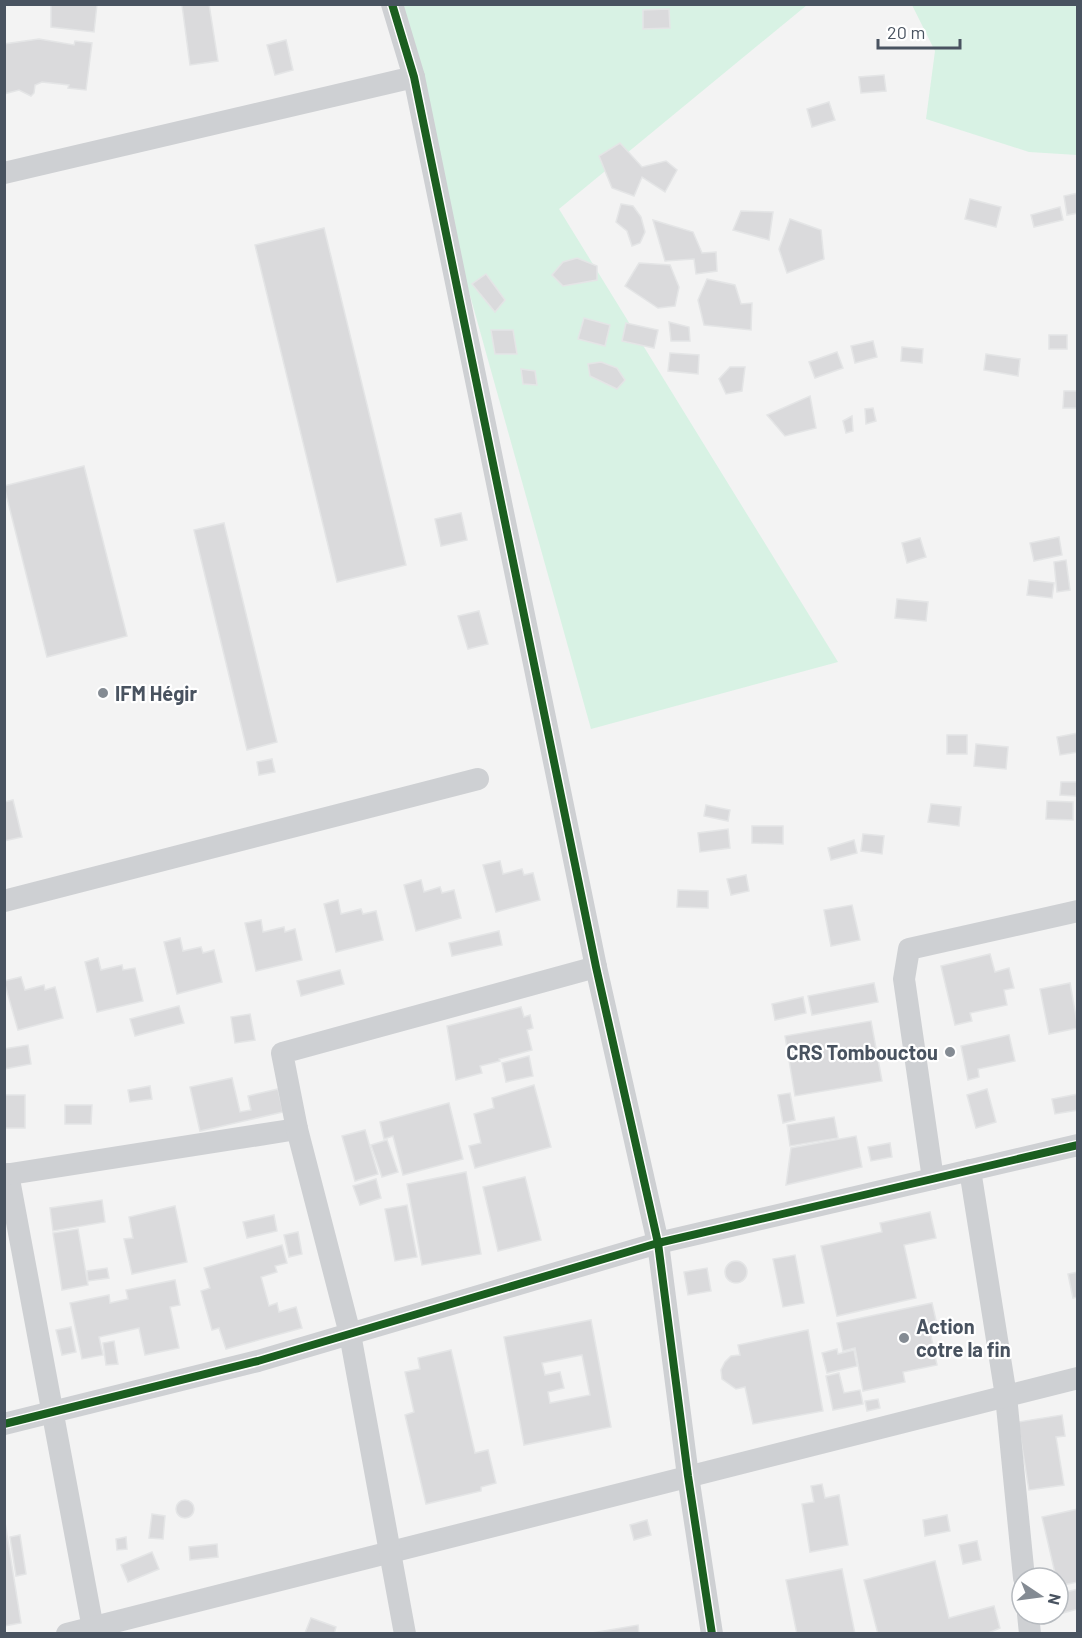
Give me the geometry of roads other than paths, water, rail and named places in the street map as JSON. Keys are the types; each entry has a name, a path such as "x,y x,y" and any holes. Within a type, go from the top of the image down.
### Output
{"street":[{"path":"392,4 414,78 596,967 658,1243 688,1476 712,1634"},
{"path":"4,172 414,78"},
{"path":"4,901 478,779"},
{"path":"933,1179 904,979 909,949 1077,911"},
{"path":"405,1634 350,1334 297,1129 282,1053 596,967"},
{"path":"93,1630 6,1174 297,1129"},
{"path":"4,1424 258,1360 658,1243 1077,1145"},
{"path":"970,1170 1006,1396 1023,1566"},
{"path":"67,1634 93,1630 390,1551 1077,1378"}],"place":[{"name":"IFM Hégir","path":"103,693"},
{"name":"CRS Tombouctou","path":"950,1052"},
{"name":"Action cotre la fin","path":"904,1338"}]}
